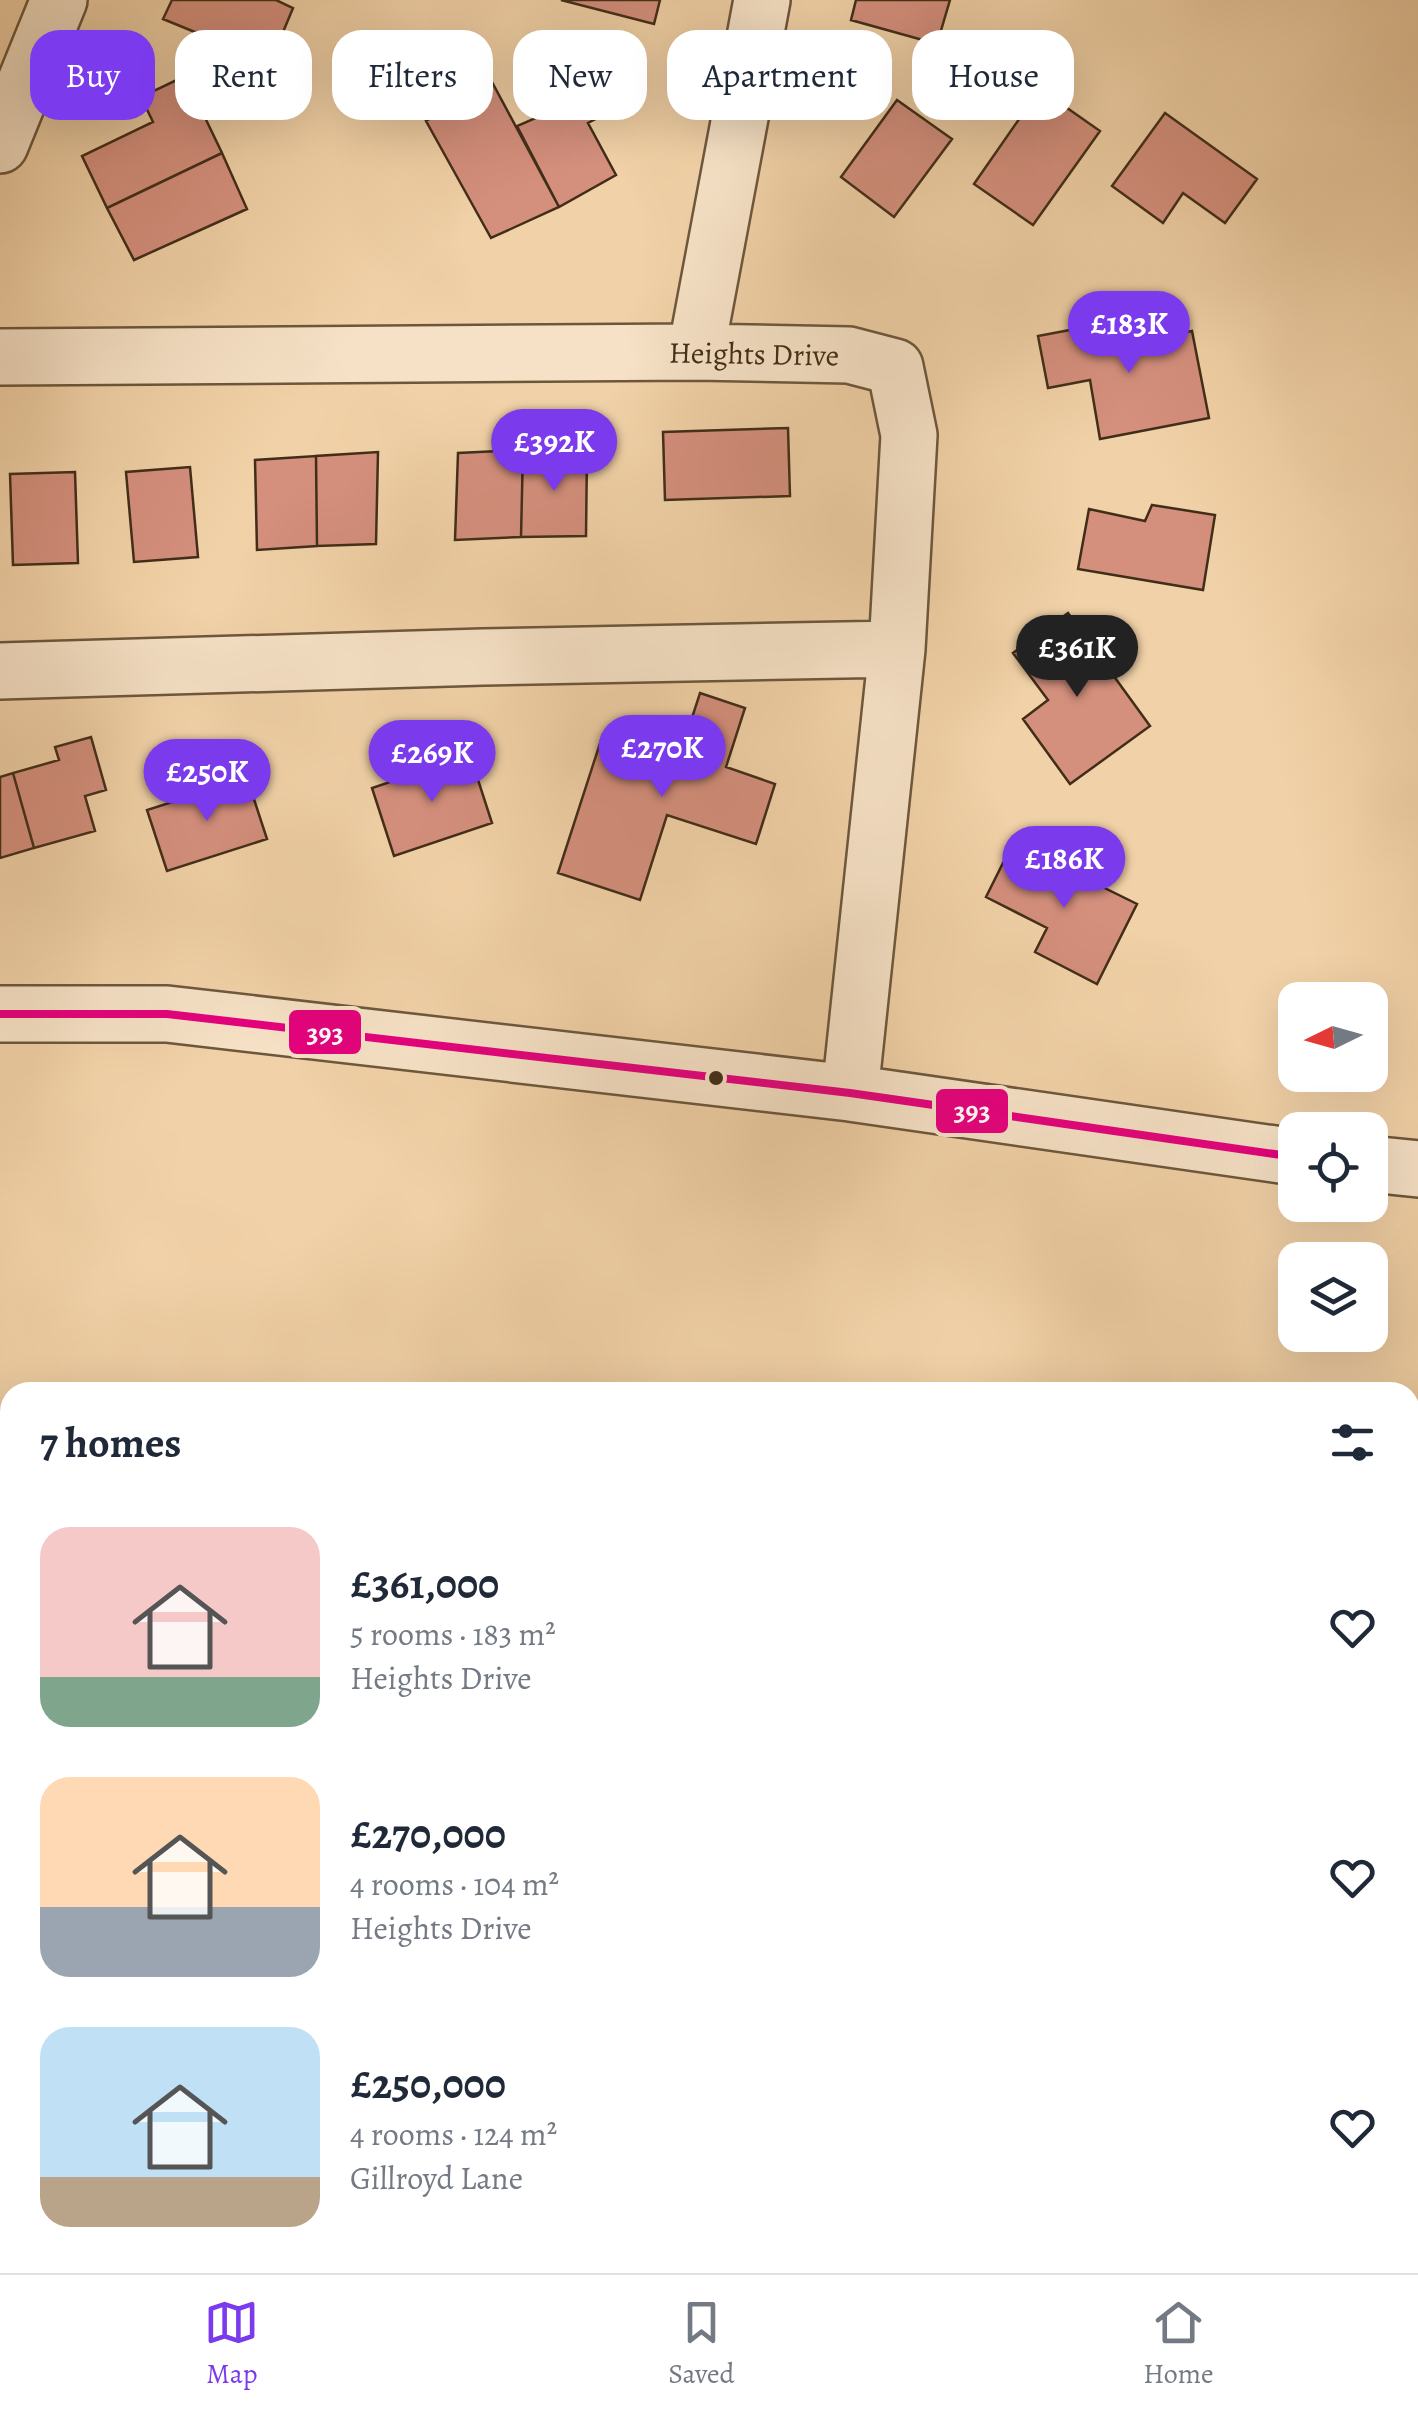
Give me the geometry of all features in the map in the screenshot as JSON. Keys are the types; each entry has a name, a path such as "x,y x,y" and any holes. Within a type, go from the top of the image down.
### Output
{"street":[{"path":"0,145 58,0"},
{"path":"696,352 762,0"},
{"name":"Heights Drive","path":"0,357 696,352 850,354 895,367 909,435 896,650 850,1093"},
{"path":"0,671 483,656 896,650"},
{"path":"0,1014 167,1014 850,1093 1278,1155"},
{"path":"1388,1166 1418,1170"}],"building":[{"path":"172,0 276,0 293,8 284,30 190,30 163,19"},
{"path":"561,0 660,0 654,24"},
{"path":"856,0 950,0 941,30 912,30 912,37 851,20"},
{"path":"175,81 175,120 206,120 222,153 107,208 82,156 153,122 155,90"},
{"path":"493,84 559,207 491,238 426,121 493,120"},
{"path":"897,100 912,111 912,120 925,120 952,139 894,217 841,177 882,120 892,120 892,107"},
{"path":"1074,113 1100,131 1033,225 974,184 1018,120 1074,120"},
{"path":"1165,113 1257,179 1225,223 1183,193 1163,223 1112,186"},
{"path":"531,120 594,120 588,123 616,175 559,207 517,126"},
{"path":"222,153 247,209 134,260 107,208"},
{"path":"1128,319 1132,343 1192,331 1209,418 1100,439 1090,380 1048,388 1038,336"},
{"path":"788,428 790,496 665,500 663,432"},
{"path":"523,450 587,451 586,536 521,537"},
{"path":"523,450 521,537 455,540 458,453"},
{"path":"378,452 376,544 317,546 316,456"},
{"path":"316,456 317,546 257,550 255,460"},
{"path":"190,467 198,557 134,562 126,472"},
{"path":"75,472 78,563 13,565 10,474"},
{"path":"1152,505 1215,515 1203,590 1078,569 1089,509 1145,521"},
{"path":"1068,613 1150,726 1070,784 1023,719 1048,700 1013,653"},
{"path":"700,693 745,708 726,767 775,784 756,844 667,815 640,900 558,873 603,734 679,758"},
{"path":"91,737 106,790 85,796 95,831 34,848 13,773 59,760 55,747"},
{"path":"470,755 492,823 394,856 372,788"},
{"path":"13,773 34,848 0,858 0,777"},
{"path":"247,778 267,839 167,871 147,810"},
{"path":"1013,843 1137,904 1097,984 1035,952 1047,928 986,897"}],"transit line":[{"name":"393","path":"0,1014 167,1014 850,1093 1278,1155"}]}
